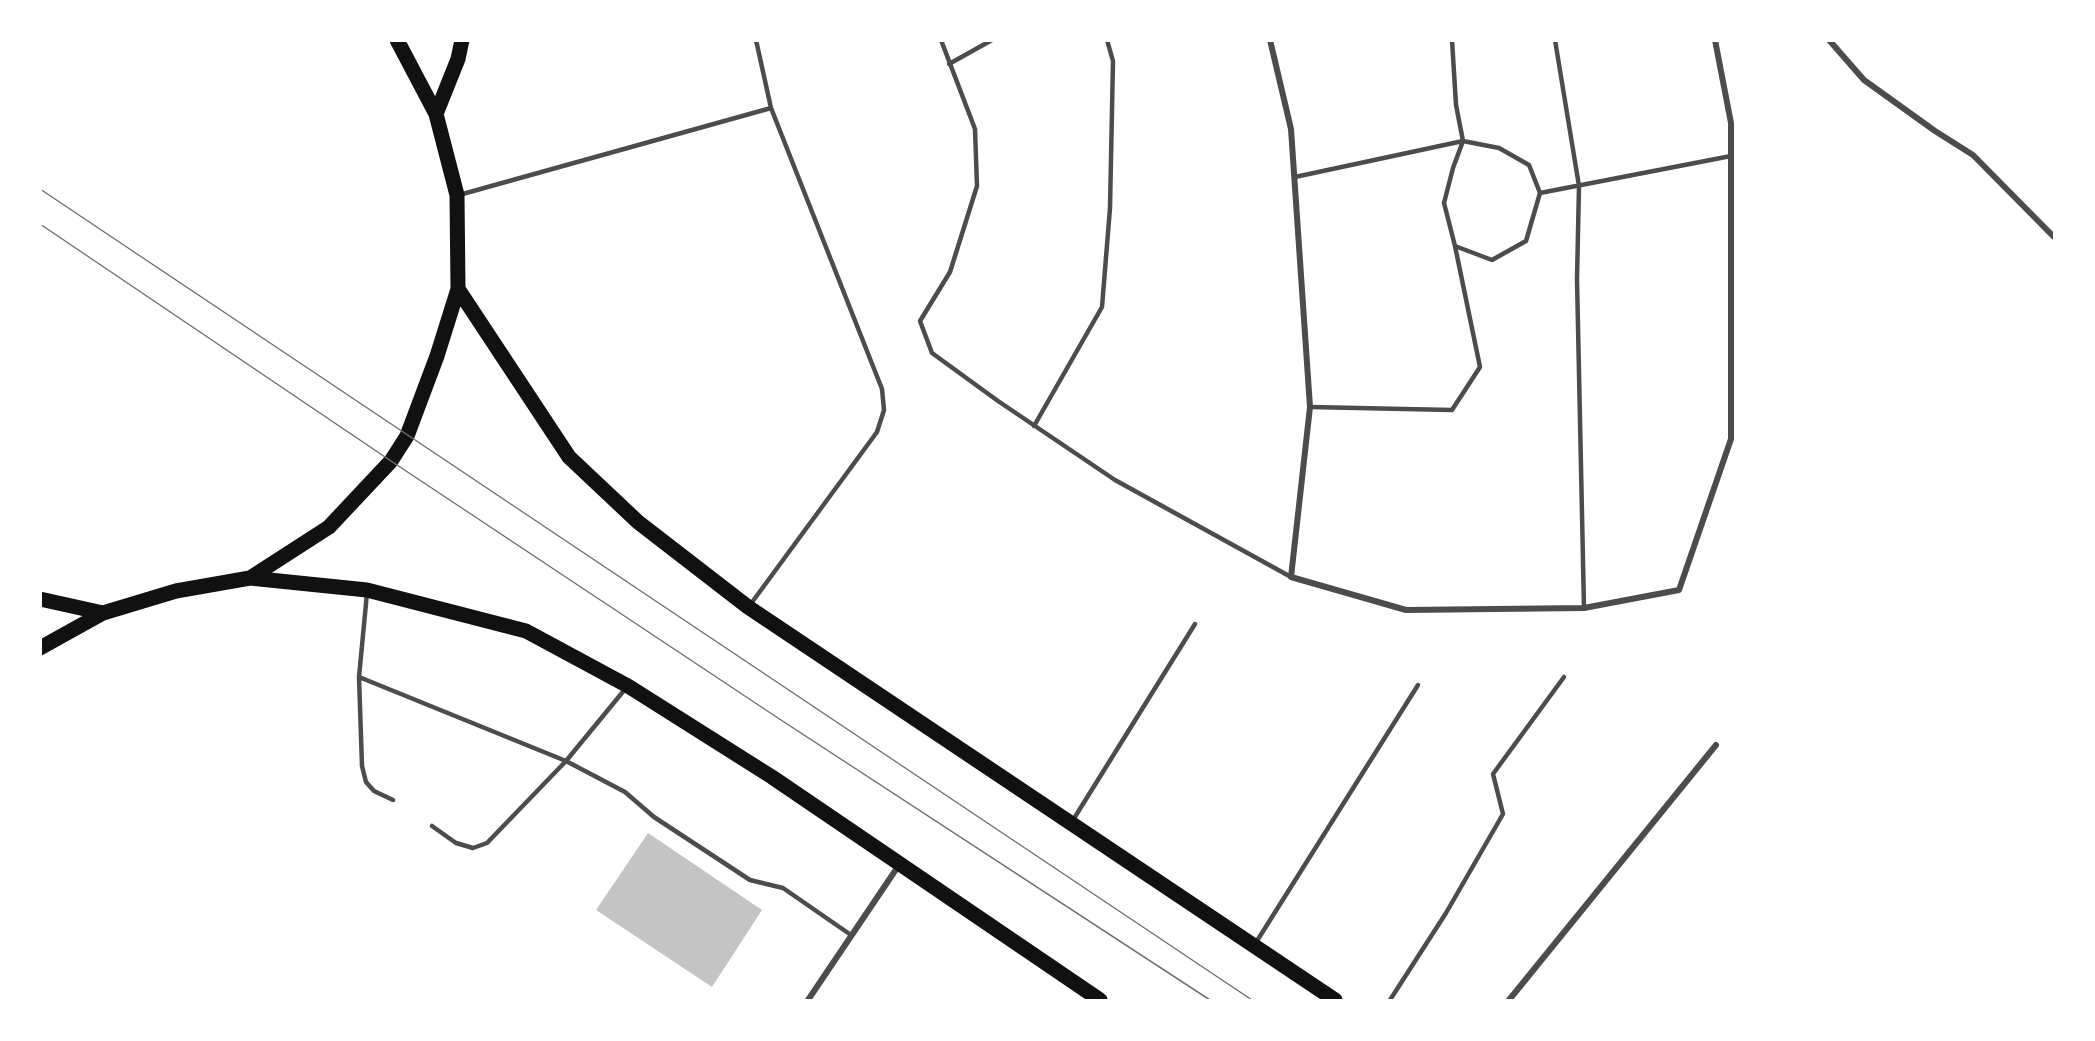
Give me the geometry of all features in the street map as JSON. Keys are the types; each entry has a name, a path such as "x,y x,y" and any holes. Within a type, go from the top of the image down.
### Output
{"main road":[{"path":"250,578 329,527 391,462 407,436 437,356 458,289 457,195 436,114 397,40"},
{"path":"436,114 458,58 462,40"},
{"path":"458,289 569,457 638,522 748,607 1335,1000"},
{"path":"40,648 103,613 176,591 250,578 367,590 526,631 628,686 772,777 1100,1000"},
{"path":"40,599 103,613"}],"street":[{"path":"1270,40 1291,129 1310,407 1291,577 1406,610 1584,608 1679,590 1731,439 1731,123 1715,40"},
{"path":"1829,40 1864,80 1973,155 2055,237"},
{"path":"1509,1000 1716,745"},
{"path":"808,1000 899,864"}],"lane":[{"path":"748,607 877,432 884,410 882,389 771,108 756,40"},
{"path":"941,40 975,129 977,186 950,272 920,321 932,353 1114,480 1291,577"},
{"path":"950,64 992,40"},
{"path":"1034,426 1102,307 1110,208 1113,61 1107,40"},
{"path":"1310,407 1452,410 1480,367 1444,203 1463,141 1456,105 1452,40"},
{"path":"1556,40 1579,186 1577,279 1584,608"},
{"path":"457,195 771,108"},
{"path":"1295,177 1463,141 1499,148 1529,165 1540,193 1526,241 1492,260 1455,246"},
{"path":"1540,193 1731,156"},
{"path":"367,590 359,677 362,766 366,782 374,791 393,800"},
{"path":"1071,824 1195,624"},
{"path":"359,677 566,761 625,792 654,817 750,880 783,888 851,935"},
{"path":"1390,1000 1446,914 1503,814 1493,774 1564,677"},
{"path":"1253,946 1418,685"},
{"path":"432,826 456,843 473,848 487,843 566,761 628,686"}],"building":[{"path":"648,833 762,910 712,987 596,910"}],"tram line":[{"path":"40,189 1252,1000"},
{"path":"40,224 781,720 1210,1000"}]}
